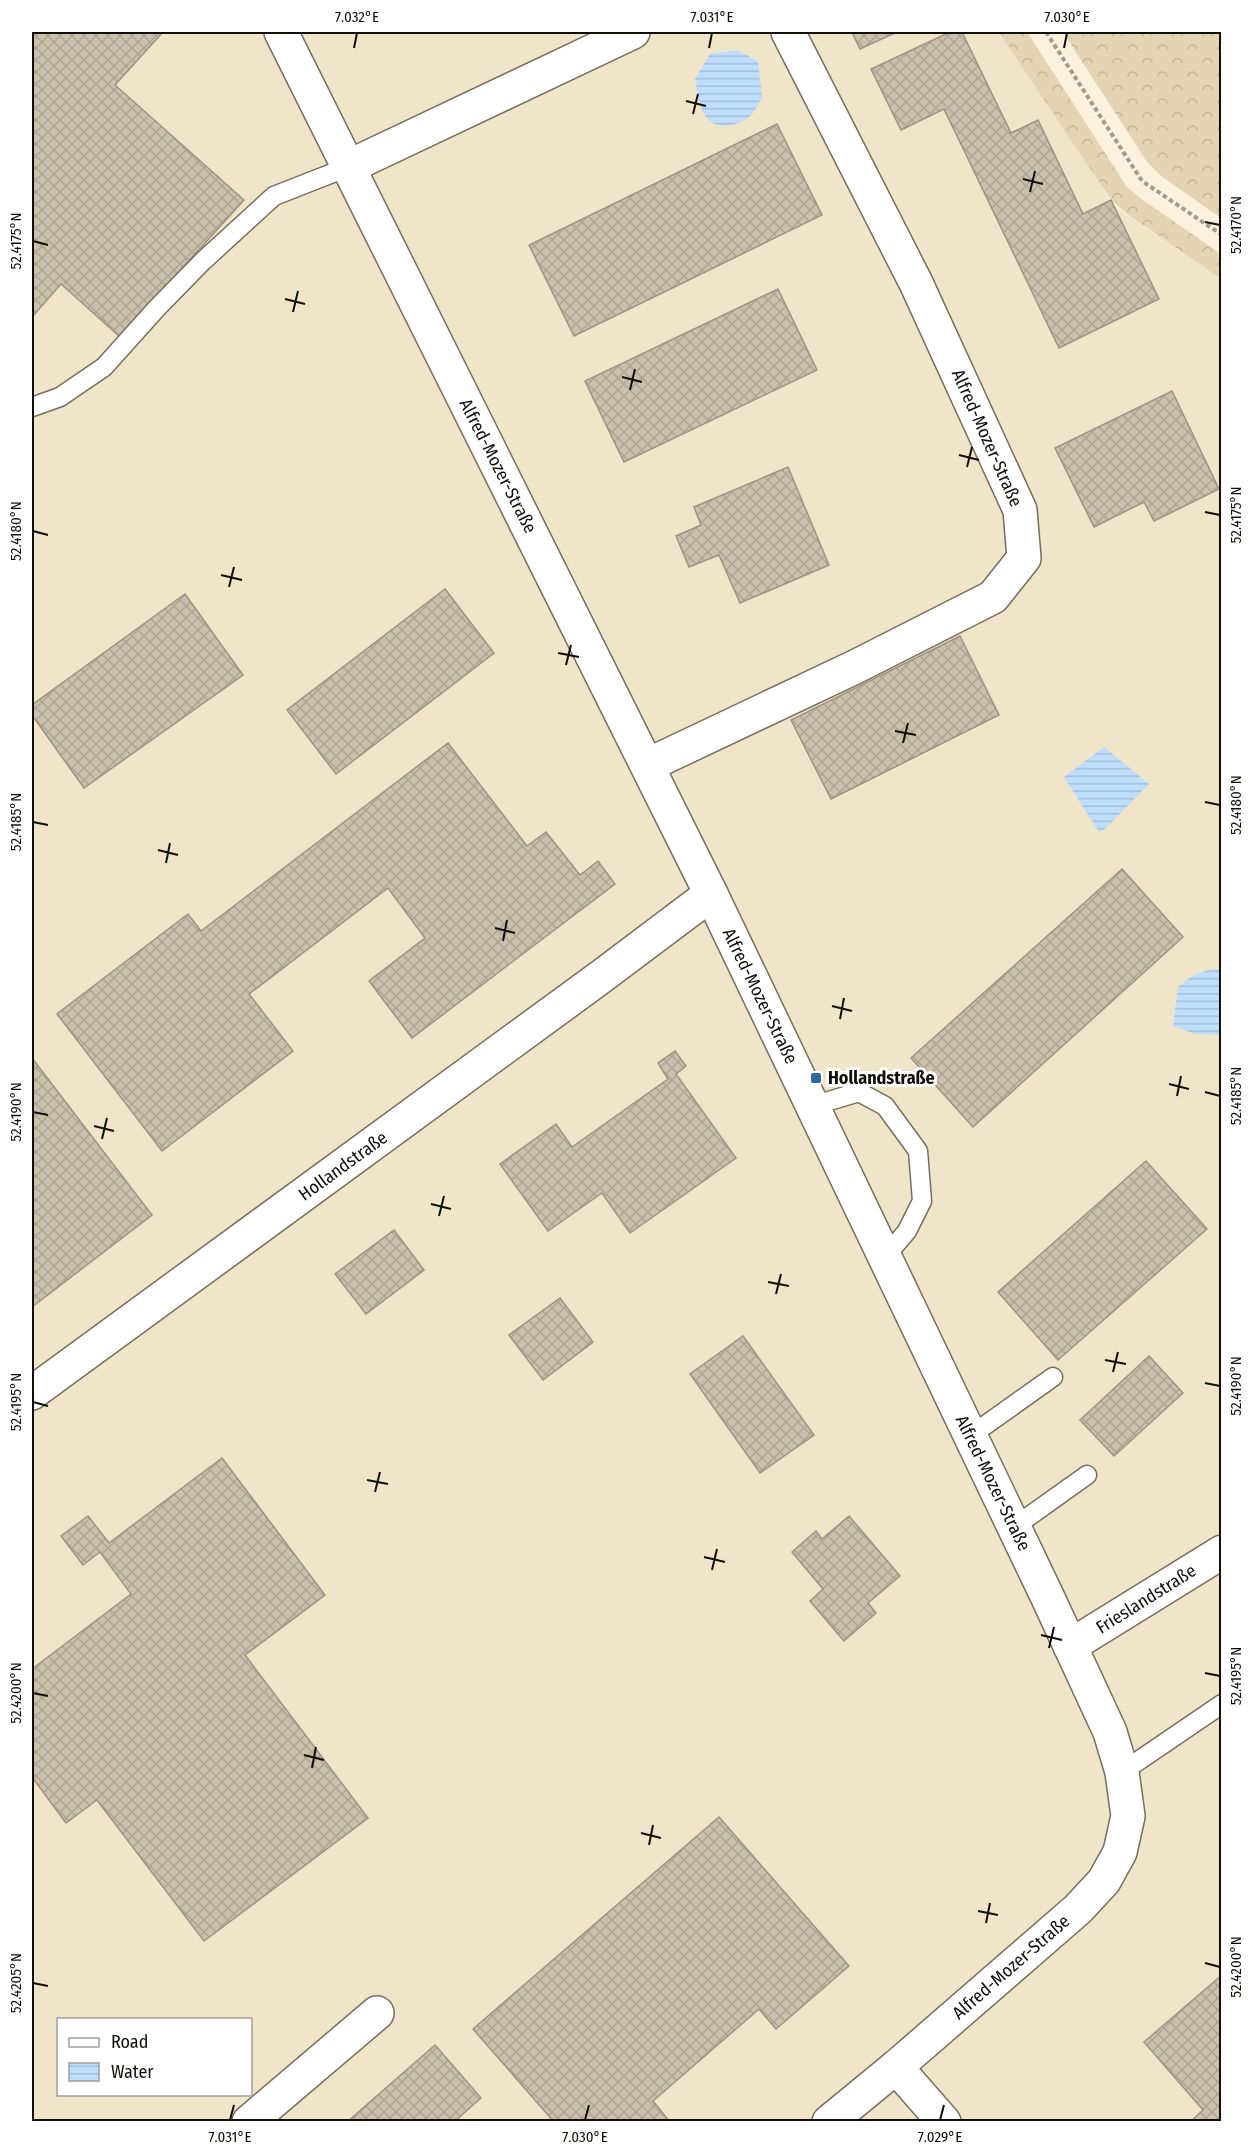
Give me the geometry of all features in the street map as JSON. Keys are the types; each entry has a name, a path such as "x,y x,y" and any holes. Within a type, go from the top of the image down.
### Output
{"street":[{"name":"Alfred-Mozer-Straße","path":"281,32 711,894 1070,1646 1110,1732 1122,1772 1128,1816 1120,1852 1104,1881 1078,1909 897,2067 829,2121"},
{"path":"348,167 633,32"},
{"name":"Alfred-Mozer-Straße","path":"648,765 855,667 993,597 1024,558 1020,510 916,283 788,32"},
{"name":"Hollandstraße","path":"32,1393 711,894"},
{"name":"Frieslandstraße","path":"1070,1646 1221,1552"},
{"path":"249,2121 377,2013"},
{"path":"897,2067 944,2121"}],"lane":[{"path":"32,407 60,397 104,367 203,261 274,196 348,167"},
{"path":"812,1106 859,1092 885,1106 918,1151 922,1200 907,1231 885,1257"},
{"path":"970,1436 1053,1377"},
{"path":"1014,1527 1087,1475"},
{"path":"1122,1772 1221,1704"}],"path":[{"path":"1046,32 1142,181 1221,235"}],"shaded area":[{"path":"32,32 1014,32 1111,204 1221,279 1221,2121 32,2122"}],"green space":[{"path":"999,32 1027,32 1127,187 1221,254 1221,279 1127,214 1111,200"},
{"path":"1063,32 1221,32 1221,218 1161,176 1147,162"}],"water":[{"path":"737,50 758,61 762,97 753,113 745,120 735,124 718,125 709,120 703,112 695,79 710,54"},
{"path":"1104,747 1149,784 1104,830 1099,832 1064,777"},
{"path":"1211,969 1221,969 1221,1035 1195,1034 1173,1026 1178,987 1192,976"}],"building":[{"path":"32,32 163,32 115,85 244,200 120,337 61,284 32,317"},
{"path":"852,32 897,32 860,49"},
{"path":"950,32 962,32 1011,133 1038,120 1083,214 1111,200 1159,299 1059,348 944,109 901,130 871,69"},
{"path":"777,124 822,215 574,336 529,245"},
{"path":"778,289 817,370 624,462 585,381"},
{"path":"1172,391 1219,489 1154,521 1144,502 1094,527 1055,448"},
{"path":"788,467 829,565 740,603 719,555 689,567 676,536 701,525 694,507"},
{"path":"445,589 494,653 336,774 287,710"},
{"path":"185,594 243,675 84,788 32,715 32,705"},
{"path":"960,636 999,715 831,799 791,720"},
{"path":"448,743 527,846 546,832 580,875 598,861 615,884 412,1038 369,981 425,938 388,888 249,994 293,1051 162,1151 57,1014 188,914 201,931"},
{"path":"1122,869 1183,937 973,1127 911,1058"},
{"path":"675,1051 686,1066 676,1074 736,1158 630,1233 602,1193 548,1231 500,1164 556,1124 572,1147 668,1079 658,1063"},
{"path":"32,1058 152,1215 32,1307"},
{"path":"1146,1161 1207,1229 1058,1360 998,1292"},
{"path":"394,1230 424,1270 366,1314 335,1274"},
{"path":"560,1298 593,1342 543,1380 509,1335"},
{"path":"743,1336 814,1435 760,1473 690,1374"},
{"path":"1149,1356 1183,1393 1114,1456 1080,1420"},
{"path":"222,1458 325,1595 245,1655 368,1818 204,1941 97,1800 66,1823 32,1777 32,1669 131,1594 100,1552 83,1565 61,1536 88,1516 109,1543"},
{"path":"849,1516 900,1576 868,1603 876,1613 844,1641 810,1601 823,1589 792,1552 816,1531 822,1539"},
{"path":"719,1817 849,1966 776,2029 759,2009 653,2101 670,2122 554,2122 473,2029"},
{"path":"1222,1975 1222,2122 1190,2122 1203,2110 1144,2042"},
{"path":"435,2045 481,2098 454,2122 347,2122"}],"place":[{"name":"Hollandstraße","path":"816,1078"}]}
